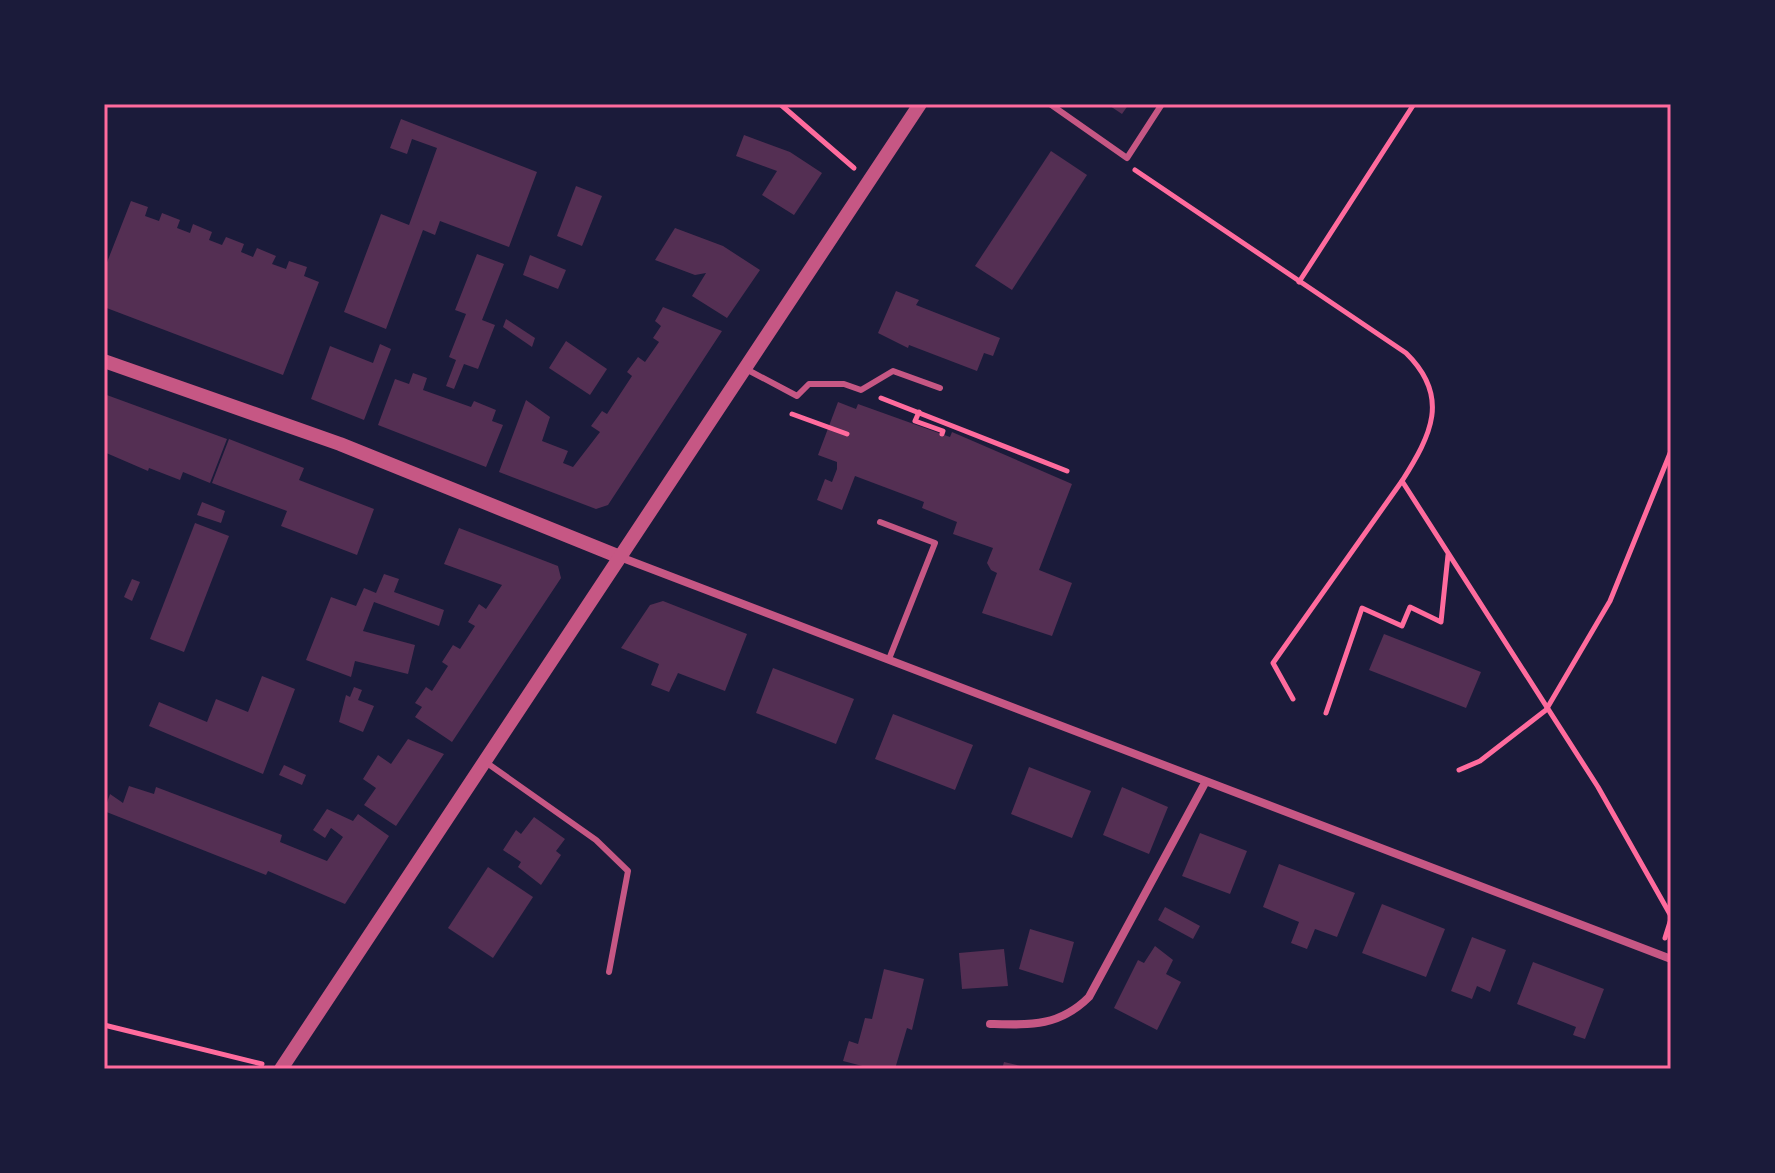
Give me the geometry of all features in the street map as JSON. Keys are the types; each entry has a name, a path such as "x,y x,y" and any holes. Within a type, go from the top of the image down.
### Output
{"street":[{"path":"274,1067 308,1028 920,104"},
{"path":"104,361 340,444 620,557 1671,959"},
{"path":"990,1024 1047,1023 1064,1017 1089,997 1102,979 1205,783"}],"lane":[{"path":"1050,104 1127,158 1162,104"},
{"path":"746,369 797,396 809,384 844,384 861,390 893,371 940,388"},
{"path":"880,522 935,543 889,659"},
{"path":"484,761 596,840 628,871 609,972"}],"path":[{"path":"780,104 825,140 869,182"},
{"path":"1299,282 1414,104"},
{"path":"1127,158 1140,175 1406,353 1424,374 1433,398 1430,428 1402,481 1273,663 1293,699"},
{"path":"861,390 1067,471"},
{"path":"919,412 915,421 943,431 942,434"},
{"path":"811,421 847,434"},
{"path":"1459,770 1480,761 1546,710 1610,601 1671,451"},
{"path":"1402,481 1598,787 1671,916"},
{"path":"1326,713 1362,608 1402,626 1410,607 1441,622 1448,554"},
{"path":"104,1025 274,1067"}],"building":[{"path":"1107,104 1129,104 1122,114"},
{"path":"401,119 537,172 509,247 440,221 435,235 423,230 386,329 344,312 381,214 409,225 437,148 412,139 407,154 390,148"},
{"path":"744,135 790,152 822,173 794,215 762,195 777,171 736,156"},
{"path":"1051,151 1087,175 1012,290 975,266"},
{"path":"576,186 602,196 582,246 557,236"},
{"path":"131,201 148,207 145,216 159,221 162,213 180,220 177,228 190,233 193,224 212,232 209,240 222,245 226,237 244,244 241,252 253,257 257,248 276,256 272,264 286,269 289,261 307,267 304,276 319,282 283,375 104,307 104,270"},
{"path":"675,228 723,246 760,270 727,318 692,296 706,273 695,275 655,260"},
{"path":"477,254 504,264 482,320 495,325 478,369 464,364 454,389 446,386 456,360 449,357 466,314 455,310"},
{"path":"530,255 566,270 558,289 523,275"},
{"path":"896,291 919,300 916,305 1000,338 993,356 984,353 977,371 909,345 908,348 878,333"},
{"path":"663,307 722,331 608,505 596,509 499,472 526,400 550,417 542,441 568,451 563,463 573,467 600,432 591,426 602,411 607,414 632,376 627,372 638,357 645,362 659,342 653,338 661,326 655,321"},
{"path":"506,319 535,338 532,347 503,327"},
{"path":"566,341 607,369 590,395 549,368"},
{"path":"380,344 391,349 364,420 311,399 330,346 373,363"},
{"path":"413,373 427,378 423,390 471,407 474,401 496,410 492,421 503,425 486,467 378,425 395,379 409,384"},
{"path":"104,394 227,439 210,483 183,472 180,480 149,468 148,471 104,452"},
{"path":"838,402 856,409 858,404 950,437 952,432 1072,484 1039,570 1072,583 1052,636 982,613 997,573 987,563 993,548 953,534 957,522 922,508 924,502 855,476 842,510 817,500 825,479 832,482 837,469 837,462 818,455"},
{"path":"229,439 304,468 299,480 374,509 357,555 281,526 287,511 212,483"},
{"path":"202,502 225,511 221,523 197,515"},
{"path":"195,523 229,536 184,652 150,639"},
{"path":"459,528 558,566 561,578 452,742 415,717 422,707 415,703 426,687 432,691 448,666 442,662 453,645 460,649 475,626 468,622 479,604 486,609 502,585 444,564"},
{"path":"384,574 399,579 394,592 444,610 439,626 374,602 363,631 415,645 408,674 355,661 351,677 306,660 331,597 356,606 364,588 376,593"},
{"path":"132,579 140,582 132,601 124,597"},
{"path":"663,601 747,634 725,691 678,673 669,692 651,685 659,664 621,648 650,605"},
{"path":"1384,634 1481,672 1466,708 1369,670"},
{"path":"773,668 854,699 836,744 756,713"},
{"path":"262,676 295,689 263,774 149,726 159,702 207,722 216,699 248,712"},
{"path":"354,687 362,690 358,700 374,706 363,732 339,722 346,695 350,697"},
{"path":"893,714 973,745 955,790 875,759"},
{"path":"408,739 444,754 396,826 364,805 376,788 363,779 378,755 391,764"},
{"path":"284,765 306,775 302,785 279,775"},
{"path":"1029,767 1091,791 1072,838 1011,814"},
{"path":"129,786 154,794 156,787 282,835 280,842 327,861 343,837 331,828 325,838 313,830 327,809 353,821 358,814 389,836 345,904 268,871 266,875 104,811 110,794 123,803"},
{"path":"1122,787 1168,807 1149,854 1103,835"},
{"path":"534,817 565,839 556,851 561,855 541,885 518,867 521,862 503,850 516,830 521,834"},
{"path":"1200,833 1247,851 1230,894 1182,876"},
{"path":"1279,864 1355,893 1337,937 1315,929 1307,949 1291,943 1299,922 1263,907"},
{"path":"488,867 533,897 493,958 448,928"},
{"path":"1382,904 1445,929 1426,977 1362,953"},
{"path":"1165,907 1200,926 1193,939 1158,920"},
{"path":"1030,929 1074,942 1063,983 1019,969"},
{"path":"1472,937 1506,950 1490,992 1477,986 1472,999 1451,991"},
{"path":"1155,946 1173,960 1166,974 1181,982 1157,1030 1114,1008 1138,960 1144,963"},
{"path":"1004,949 1008,986 962,989 959,953"},
{"path":"1533,962 1604,989 1585,1039 1573,1035 1576,1027 1517,1004"},
{"path":"884,969 924,979 912,1030 907,1028 895,1069 874,1069 843,1061 849,1041 858,1044 865,1018 872,1019"},
{"path":"1004,1062 1029,1068 1029,1069 1002,1069"}]}
